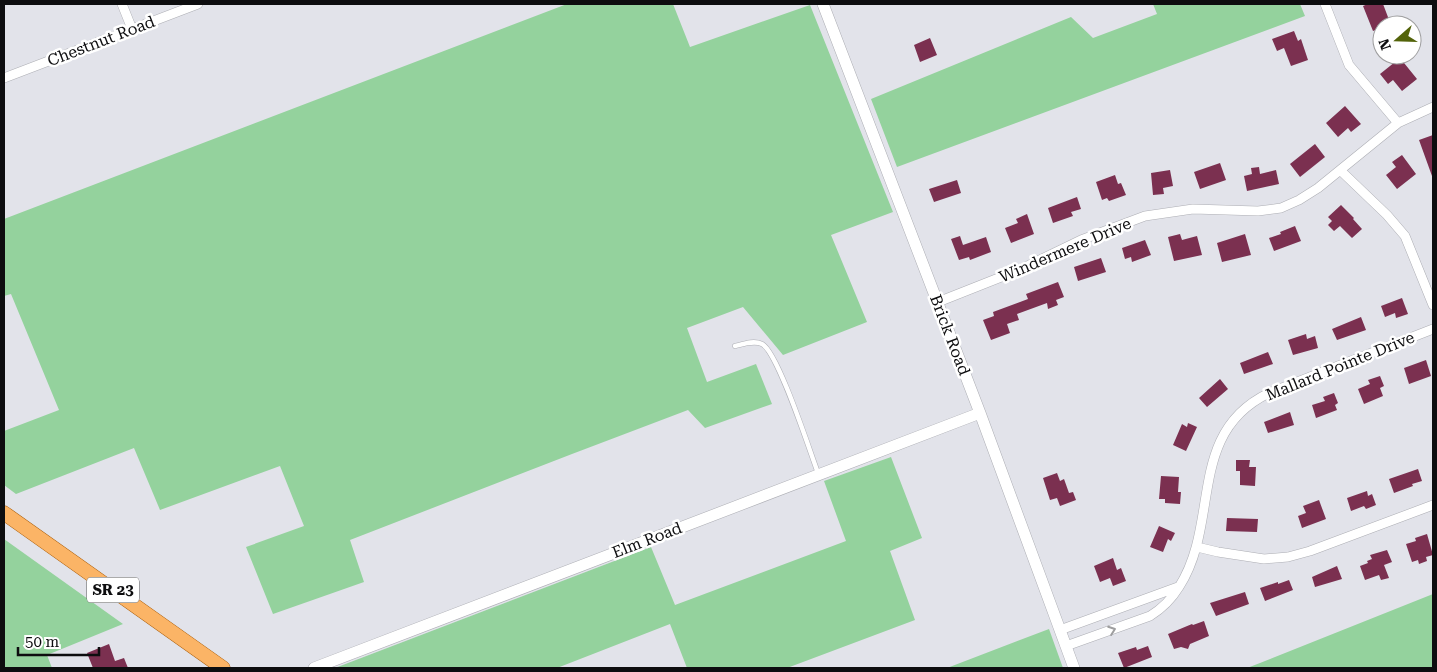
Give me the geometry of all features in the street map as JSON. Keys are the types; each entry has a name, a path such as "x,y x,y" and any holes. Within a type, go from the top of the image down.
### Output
{"main road":[{"name":"SR 23","path":"4,512 223,668"}],"street":[{"path":"122,4 132,29"},
{"name":"Chestnut Road","path":"4,78 198,4"},
{"name":"Brick Road","path":"823,4 980,413 1074,668"},
{"path":"1325,4 1348,65 1398,123"},
{"name":"Windermere Drive","path":"938,302 1019,270 1081,240 1146,216 1193,208 1258,211 1281,208 1307,196 1398,123 1433,107"},
{"path":"1340,170 1405,236 1433,305"},
{"name":"Mallard Pointe Drive","path":"1066,646 1150,616 1163,608 1170,600 1187,574 1197,548 1216,451 1226,430 1238,414 1253,402 1269,394 1433,329"},
{"name":"Elm Road","path":"314,668 980,413"},
{"path":"1197,548 1264,559 1288,557 1310,551 1433,505"},
{"path":"1060,630 1179,587"}],"lane":[{"path":"735,346 756,342 764,345 774,360 786,387 818,475"}],"green space":[{"path":"567,4 673,4 690,47 810,5 893,212 831,235 867,322 783,355 743,307 687,328 707,382 756,364 772,404 705,428 688,410 350,540 364,582 273,614 246,547 304,526 280,466 160,510 134,448 16,494 4,485 4,431 59,410 11,294 4,296 4,219"},
{"path":"1153,4 1300,4 1305,16 897,167 871,99 1071,17 1093,38 1157,14"},
{"path":"891,457 922,538 890,551 915,620 787,668 687,668 670,624 557,668 335,668 651,547 675,605 846,541 824,481"},
{"path":"4,539 123,624 47,655 52,668 4,668"},
{"path":"1433,594 1433,668 1247,668 1260,663"},
{"path":"1049,629 1063,668 947,668"}],"building":[{"path":"1383,4 1387,15 1372,15 1372,28 1363,6"},
{"path":"1294,31 1298,41 1301,39 1308,60 1291,66 1284,48 1277,51 1272,39"},
{"path":"930,38 937,55 920,62 914,45"},
{"path":"1391,65 1406,65 1417,79 1402,91 1393,80 1388,84 1380,74"},
{"path":"1345,106 1361,124 1351,132 1348,128 1338,137 1326,123"},
{"path":"1433,135 1433,176 1432,176 1419,140"},
{"path":"1315,144 1325,157 1300,177 1290,164"},
{"path":"1402,155 1416,174 1397,189 1386,175 1396,167 1392,162"},
{"path":"1220,163 1226,180 1200,189 1194,172"},
{"path":"1259,167 1260,174 1276,170 1279,184 1247,191 1244,176 1252,174 1251,168"},
{"path":"1170,170 1173,186 1163,188 1164,194 1153,195 1151,173"},
{"path":"1115,175 1118,184 1121,183 1126,195 1109,201 1107,198 1102,200 1096,182"},
{"path":"957,180 961,193 934,202 929,189"},
{"path":"1077,197 1081,209 1071,212 1073,216 1053,223 1048,208"},
{"path":"1341,205 1362,229 1352,238 1340,226 1334,231 1328,225 1332,221 1328,217"},
{"path":"1027,214 1034,234 1011,243 1005,228 1018,223 1016,219"},
{"path":"1295,226 1301,241 1274,251 1269,238"},
{"path":"1180,234 1182,240 1197,236 1202,255 1174,261 1168,237"},
{"path":"1245,234 1251,255 1222,262 1217,243"},
{"path":"960,236 963,245 986,237 991,252 970,260 969,257 959,260 951,239"},
{"path":"1145,240 1151,255 1132,262 1131,257 1125,259 1122,248"},
{"path":"1101,258 1106,272 1078,281 1074,267"},
{"path":"1058,282 1064,297 1056,300 1058,305 1048,309 1047,303 1017,314 1019,320 1007,324 1010,333 991,340 983,320 994,316 993,312 1028,299 1026,294"},
{"path":"1402,298 1408,314 1396,318 1395,313 1385,317 1381,306"},
{"path":"1361,317 1366,330 1337,340 1332,329"},
{"path":"1306,334 1307,339 1315,336 1318,348 1293,355 1288,340"},
{"path":"1268,352 1273,364 1244,374 1240,363"},
{"path":"1426,360 1431,376 1409,384 1404,368"},
{"path":"1380,376 1384,386 1380,388 1383,396 1364,404 1358,389 1370,384 1368,380"},
{"path":"1220,379 1228,389 1207,407 1199,398"},
{"path":"1334,393 1338,403 1335,405 1337,410 1316,418 1312,405 1325,401 1323,397"},
{"path":"1290,412 1294,425 1268,433 1264,422"},
{"path":"1188,423 1197,427 1186,451 1173,445 1182,424 1187,427"},
{"path":"1236,460 1250,460 1249,467 1256,467 1255,486 1240,485 1240,471 1236,471"},
{"path":"1418,469 1422,481 1394,493 1389,479"},
{"path":"1057,473 1060,481 1064,479 1069,493 1073,492 1076,500 1060,506 1057,498 1050,500 1043,478"},
{"path":"1161,476 1179,477 1178,492 1181,492 1180,504 1165,503 1165,499 1159,499"},
{"path":"1367,491 1368,496 1372,494 1376,505 1366,509 1364,506 1351,511 1347,498"},
{"path":"1319,500 1326,519 1302,528 1298,516 1306,513 1303,506"},
{"path":"1227,518 1258,519 1257,532 1226,531"},
{"path":"1159,526 1175,533 1171,541 1168,539 1163,552 1150,547"},
{"path":"1427,534 1433,555 1426,557 1427,561 1419,564 1418,560 1412,562 1406,544 1416,541 1415,538"},
{"path":"1387,550 1392,562 1384,565 1389,578 1381,580 1379,575 1365,580 1360,566 1372,559 1370,555"},
{"path":"1113,558 1117,570 1121,568 1126,581 1113,586 1110,578 1100,582 1094,566"},
{"path":"1337,566 1342,579 1315,587 1312,577"},
{"path":"1289,580 1293,590 1265,601 1260,588"},
{"path":"1245,592 1249,604 1216,616 1210,603"},
{"path":"1204,621 1209,636 1190,644 1188,649 1181,647 1174,649 1168,634"},
{"path":"109,644 115,661 124,658 128,668 93,668 87,653"},
{"path":"1148,646 1152,657 1124,668 1118,653 1136,647 1137,650"}]}
